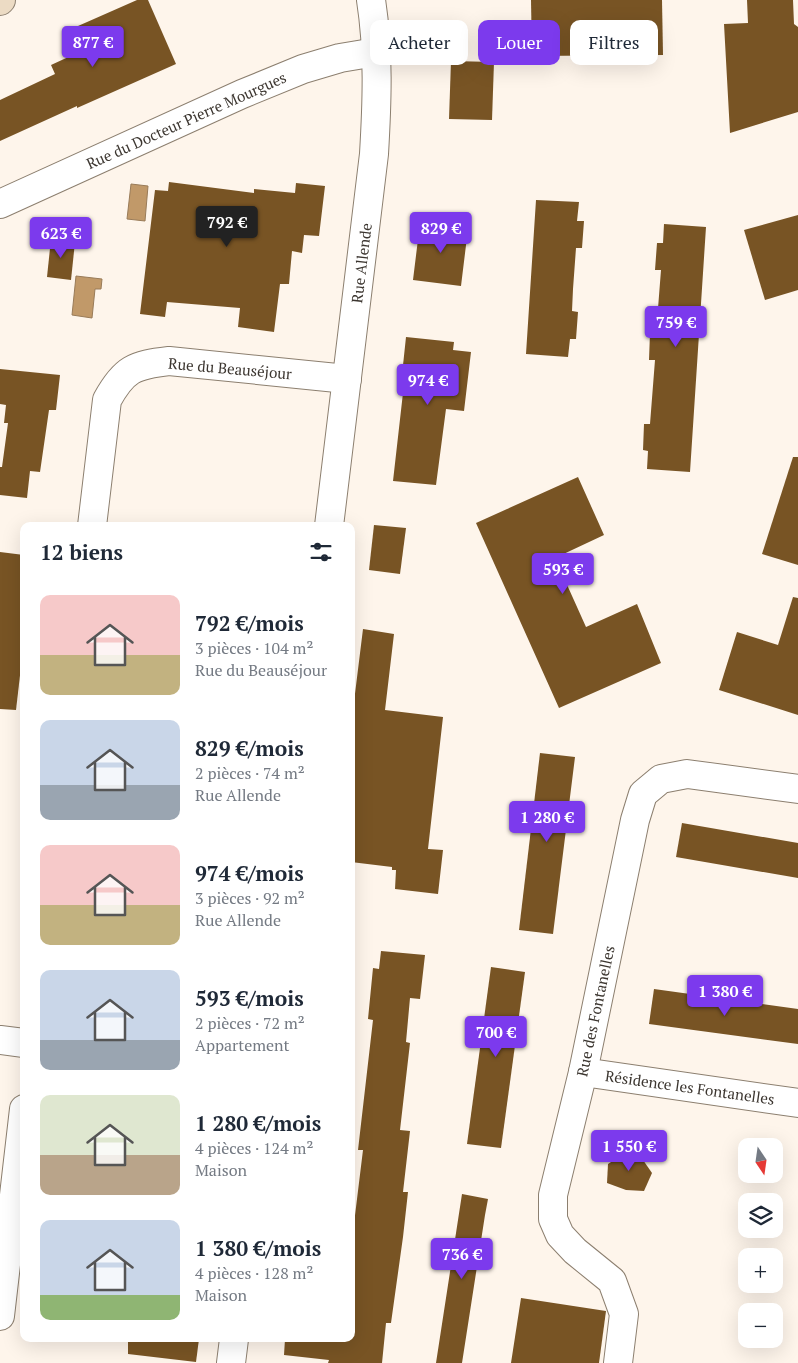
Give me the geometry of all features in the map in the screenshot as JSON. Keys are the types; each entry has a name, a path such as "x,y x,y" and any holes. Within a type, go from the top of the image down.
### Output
{"street":[{"name":"Rue Allende","path":"371,0 373,20"},
{"name":"Rue du Docteur Pierre Mourgues","path":"0,204 294,72 340,58 370,53"},
{"name":"Rue Allende","path":"329,522 374,154 377,97 376,65"},
{"name":"Rue du Beauséjour","path":"92,522 107,400 117,382 130,371 147,363 168,361 347,380"},
{"name":"Rue des Fontanelles","path":"618,1363 624,1314 612,1282 575,1251 560,1235 553,1219 553,1195 583,1072 635,820 643,794 660,779 687,774 798,789"},
{"path":"0,1040 20,1042"},
{"name":"Résidence les Fontanelles","path":"583,1072 798,1103"},
{"path":"0,1316 20,1144"},
{"path":"231,1363 234,1342"}],"shaded area":[{"path":"131,184 148,186 145,221 127,219"},
{"path":"76,276 102,279 101,289 95,289 92,318 72,315"}],"building":[{"path":"137,0 148,0 176,64 0,141 0,100 55,74 51,65 88,48 78,26"},
{"path":"531,0 662,0 663,55 658,55 658,20 570,20 570,56 560,56 560,20 531,20"},
{"path":"747,0 793,0 794,24 798,27 798,112 730,133 724,24 748,23"},
{"path":"468,61 478,62 478,65 494,65 492,120 449,119 451,65 468,65"},
{"path":"169,182 254,193 254,189 295,193 296,183 325,186 319,236 304,235 302,253 292,251 289,284 280,284 274,332 238,327 240,308 167,302 165,317 140,314 155,190 168,191"},
{"path":"536,200 579,202 577,221 584,221 582,248 576,248 573,289 572,311 578,312 576,339 570,339 568,357 526,354"},
{"path":"798,215 798,290 765,300 744,230"},
{"path":"441,221 464,223 462,237 467,237 461,286 413,280 420,223 441,225"},
{"path":"664,224 706,227 690,472 647,469 648,451 643,450 644,424 650,424 655,360 649,360 650,333 656,334 661,270 655,270 657,243 663,243"},
{"path":"51,239 75,242 71,280 47,277"},
{"path":"406,337 454,342 453,350 471,352 464,411 446,409 436,485 393,481 404,384 401,384"},
{"path":"0,369 60,375 56,410 49,410 40,472 30,471 27,498 0,495 0,467 2,467 8,423 4,423 6,405 0,404"},
{"path":"793,457 798,457 798,565 762,554"},
{"path":"578,477 604,535 555,558 586,627 637,604 661,663 559,708 476,523"},
{"path":"374,525 406,528 400,574 369,570"},
{"path":"0,552 20,554 20,676 16,710 0,709"},
{"path":"793,597 798,598 798,715 719,690 737,632 778,645"},
{"path":"363,629 394,634 385,710 443,717 428,849 443,850 438,894 395,889 396,870 392,870 392,867 355,862 355,694"},
{"path":"540,753 575,757 553,934 519,930"},
{"path":"682,823 798,843 798,878 676,857"},
{"path":"381,951 425,955 420,999 410,998 406,1042 410,1043 400,1130 410,1131 403,1192 408,1192 391,1323 386,1323 382,1363 328,1363 329,1360 284,1355 285,1342 355,1342 355,1215 363,1150 358,1150 373,1020 368,1019 373,968 379,969"},
{"path":"491,967 525,972 501,1148 467,1144"},
{"path":"654,989 798,1009 798,1044 649,1024"},
{"path":"634,1147 652,1173 644,1191 626,1190 607,1183 608,1164"},
{"path":"462,1194 488,1199 462,1363 436,1363"},
{"path":"521,1298 606,1311 599,1363 511,1363"},
{"path":"128,1342 199,1342 196,1362 128,1354"}]}
